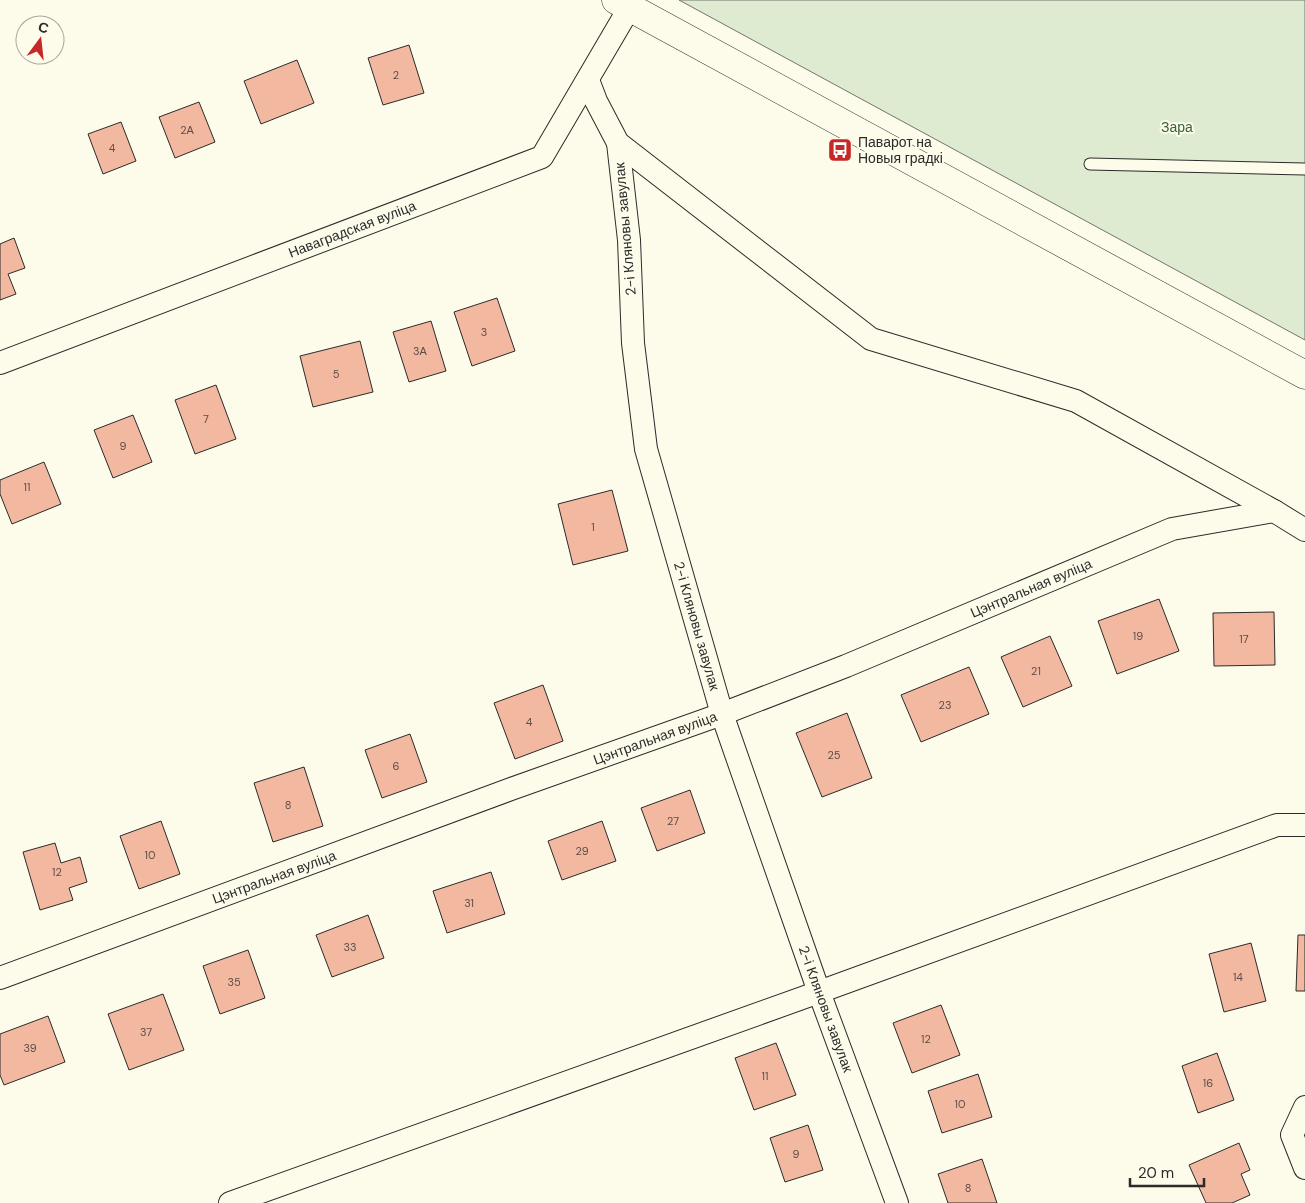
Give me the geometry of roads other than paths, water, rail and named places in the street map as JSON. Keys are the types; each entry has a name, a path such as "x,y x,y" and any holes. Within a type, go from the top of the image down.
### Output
{"main road":[{"path":"627,3 1305,375"}],"street":[{"name":"Наваградская вуліца","path":"0,363 542,158 588,80 627,3"},
{"path":"588,80 596,101 618,143 870,339 1076,400 1305,530"},
{"name":"2-і Кляновы завулак","path":"618,143 629,240 633,343 646,449 722,714 819,992 897,1203"},
{"name":"Цэнтральная вуліца","path":"0,978 492,796 722,714 846,666 1172,529 1274,512"},
{"path":"230,1203 819,992 1277,825 1305,825"},
{"path":"1305,1107 1292,1134 1305,1168"}],"lane":[{"path":"1090,164 1305,169"}],"place":[{"name":"Паварот на Новыя градкі","path":"840,150"}],"park label":[{"name":"Зара","path":"1177,127"}]}
